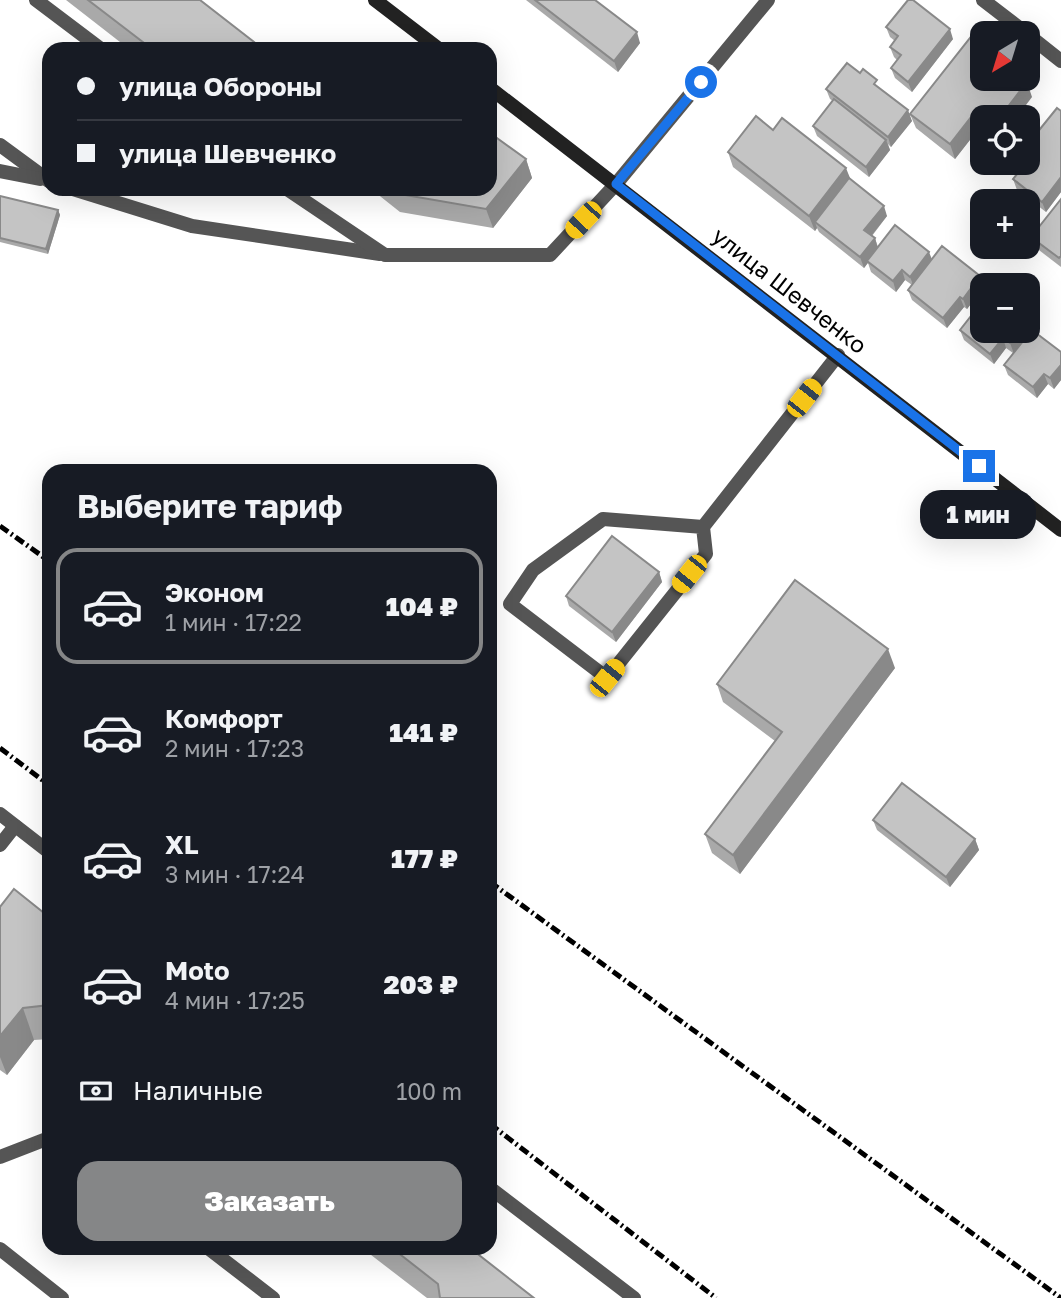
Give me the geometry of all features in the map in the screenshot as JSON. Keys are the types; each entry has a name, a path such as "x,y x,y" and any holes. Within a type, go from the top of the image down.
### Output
{"main road":[{"path":"375,0 430,42"},
{"name":"улица Шевченко","path":"497,93 1061,530"}],"street":[{"path":"37,0 92,42"},
{"path":"96,196 192,226 385,255 550,256 616,184 768,0"},
{"path":"983,0 1010,21"},
{"path":"1040,44 1061,61"},
{"path":"0,145 42,177"},
{"path":"0,171 42,180"},
{"path":"297,196 385,255"},
{"path":"703,527 603,519 533,570 510,604 607,678 706,554 703,527 838,355"},
{"path":"0,814 42,846"},
{"path":"0,845 15,825"},
{"path":"0,1157 42,1141"},
{"path":"497,1193 634,1298"},
{"path":"0,1249 62,1298"},
{"path":"217,1255 273,1298"}],"building":[{"path":"88,0 200,0 254,42 143,42"},
{"path":"535,0 595,0 637,32 614,61"},
{"path":"908,0 913,0 950,29 908,82 891,68 901,55 890,47 898,36 886,27"},
{"path":"970,38 970,91 1020,91 1009,105 970,105 970,118 950,144 910,114"},
{"path":"847,63 860,73 863,69 877,80 874,84 908,110 888,137 826,89"},
{"path":"834,99 886,140 866,167 813,126"},
{"path":"1057,108 1061,111 1061,177 1042,202 1040,189 1026,189 1013,179 1016,175 1040,175 1040,129"},
{"path":"756,116 773,130 782,118 846,168 809,216 728,152"},
{"path":"497,138 526,159 497,195"},
{"path":"849,178 884,206 864,230 875,238 860,257 815,222"},
{"path":"0,196 58,210 46,249 0,238"},
{"path":"411,196 496,196 486,209"},
{"path":"1061,199 1059,258 1040,244 1040,226"},
{"path":"895,225 929,252 910,277 902,270 893,281 867,261"},
{"path":"942,246 976,273 970,273 970,290 963,299 960,297 943,318 908,290"},
{"path":"970,317 970,338 960,330"},
{"path":"1040,336 1061,352 1061,365 1050,378 1044,374 1033,387 1004,365 1022,343 1040,343"},
{"path":"976,343 999,343 990,354"},
{"path":"612,536 659,572 612,632 566,596"},
{"path":"795,580 888,649 733,855 705,834 782,732 717,684"},
{"path":"902,783 975,839 946,877 873,820"},
{"path":"14,889 42,911 42,1006 23,1008 0,1036 0,907"},
{"path":"401,1255 479,1255 534,1298 440,1298 438,1284"}],"railway":[{"path":"0,526 42,556"},
{"path":"0,748 42,780"},
{"path":"497,887 1061,1298"},
{"path":"497,1129 716,1298"}],"route":[{"path":"701,82 616,184 979,466"}]}
